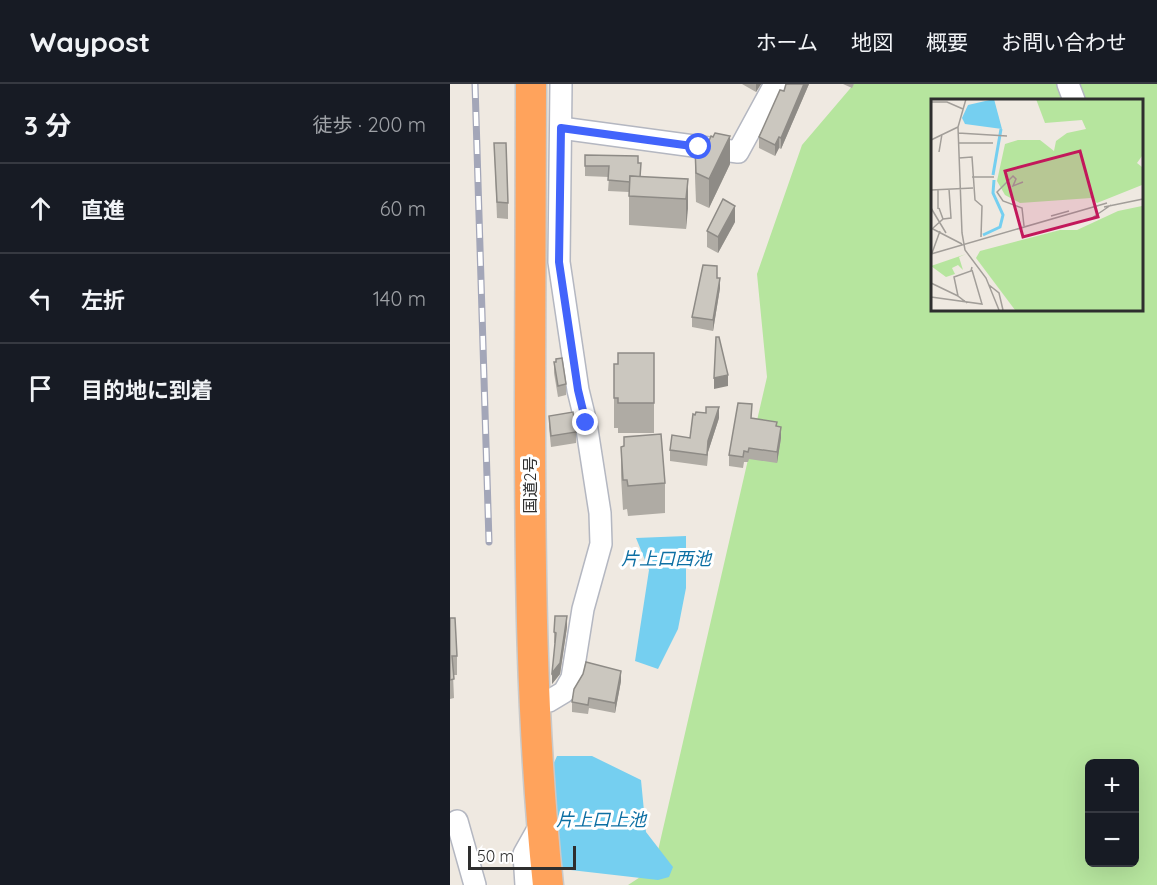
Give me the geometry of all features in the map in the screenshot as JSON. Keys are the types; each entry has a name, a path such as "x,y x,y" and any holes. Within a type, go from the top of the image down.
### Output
{"highway":[{"name":"国道2号","path":"531,84 530,501 535,705 548,885"}],"street":[{"path":"535,705 549,701 564,692 572,678 583,609 601,544 600,513 586,423 578,390 559,262 561,84"},
{"path":"561,128 738,152 775,84"},
{"path":"1068,84 1074,99"},
{"path":"457,821 475,885"},
{"path":"526,885 524,854 542,822"}],"green space":[{"path":"854,84 1157,84 1157,885 628,885 654,868 767,377 757,274 802,145"}],"water":[{"name":"片上口西池","path":"686,536 686,588 678,629 658,669 635,661 649,570 636,538"},
{"name":"片上口上池","path":"557,756 592,756 641,780 646,832 673,867 669,877 658,880 562,869 553,765"}],"building":[{"path":"786,84 804,84 781,138 779,137 775,145 759,137 780,90 784,91"},
{"path":"715,133 730,136 709,179 696,173 695,148 706,148 711,136 713,137"},
{"path":"494,143 506,143 508,203 497,202"},
{"path":"585,155 638,156 638,163 641,163 640,177 630,176 630,182 608,180 609,166 585,166"},
{"path":"630,176 688,179 686,199 629,196"},
{"path":"723,199 735,206 718,237 707,231"},
{"path":"703,265 717,266 717,278 720,278 713,320 692,317"},
{"path":"716,337 719,337 728,375 714,378"},
{"path":"618,353 654,353 654,403 618,403 618,398 614,398 614,364 618,364"},
{"path":"562,358 566,384 558,386 554,362"},
{"path":"738,403 752,404 751,418 777,422 776,426 781,427 777,452 749,448 748,452 744,451 743,457 729,455"},
{"path":"706,407 719,407 708,441 707,455 670,450 672,435 690,438 693,414 706,413"},
{"path":"573,412 576,432 551,436 549,416"},
{"path":"661,434 665,483 628,486 627,480 623,480 621,447 624,446 624,437"},
{"path":"555,616 567,616 560,663 552,673 556,633 554,632"},
{"path":"450,618 455,618 457,656 452,656 454,679 450,680"},
{"path":"586,662 621,671 615,703 589,698 588,705 572,702 574,689 583,674"}],"railway":[{"path":"475,84 489,542"}],"route":[{"path":"586,423 578,390 559,262 561,128 699,147"}]}
